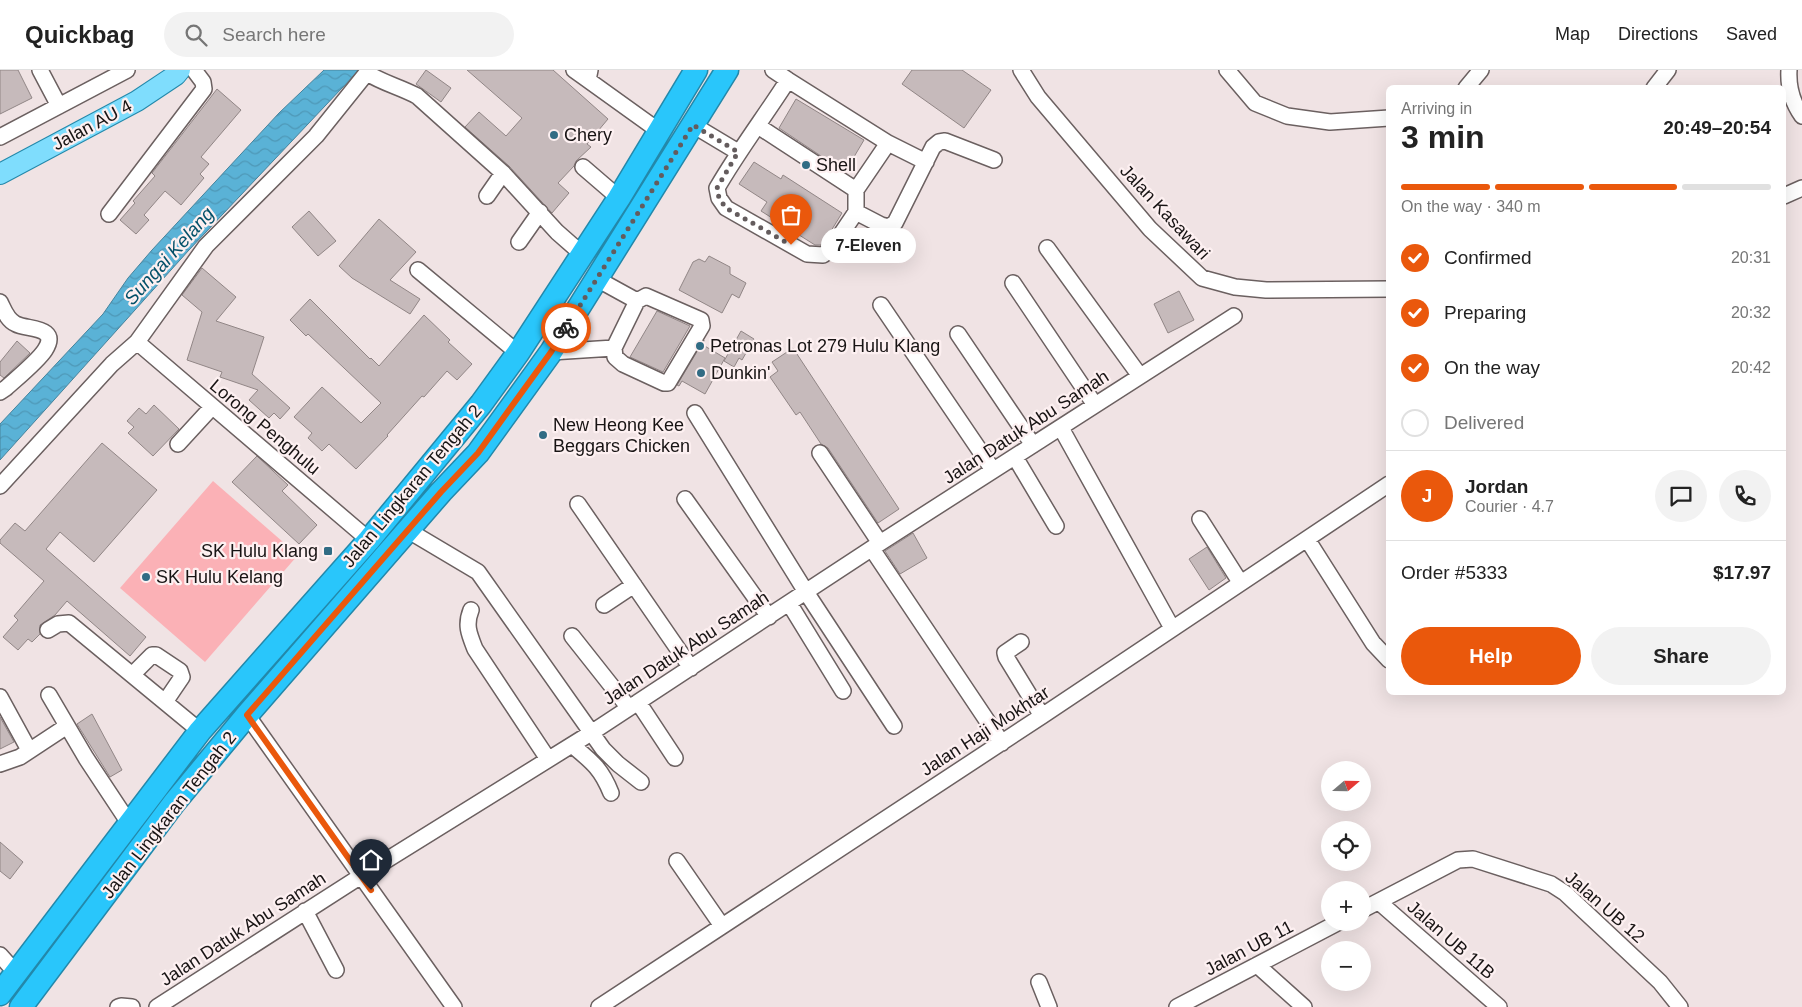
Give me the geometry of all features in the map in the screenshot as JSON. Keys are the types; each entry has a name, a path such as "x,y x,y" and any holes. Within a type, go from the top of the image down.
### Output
{"highway":[{"name":"Jalan Lingkaran Tengah 2","path":"0,994 200,731 369,540 481,404 518,352 619,198 696,70"},
{"name":"Jalan Lingkaran Tengah 2","path":"22,1007 174,803 247,715 441,492 478,453 551,352 727,70"}],"main road":[{"name":"Jalan AU 4","path":"0,174 137,101 180,71"}],"street":[{"path":"40,70 59,106"},
{"path":"0,137 127,70"},
{"path":"574,70 589,75 659,131"},
{"path":"773,70 888,143 926,162"},
{"name":"Jalan Kasawari","path":"1021,70 1038,97 1150,229 1202,278 1235,287 1266,290 1386,289"},
{"path":"1226,70 1255,103 1288,116 1330,122 1386,118"},
{"path":"1468,85 1481,70"},
{"path":"1656,85 1668,70"},
{"path":"1789,70 1790,92 1802,116"},
{"path":"110,214 204,89 203,82 180,71"},
{"path":"0,486 6,469 112,364 137,342 206,246 316,136 368,71 383,82 402,88 417,96 504,173 557,232 582,254"},
{"path":"788,80 758,126 738,152 717,188 719,198 726,208 807,254 823,255 831,249 856,212 856,190 888,143"},
{"path":"693,125 738,152"},
{"path":"758,126 856,190"},
{"path":"856,212 888,227 895,223 933,146 939,142 945,141 994,160"},
{"path":"583,168 619,198"},
{"path":"487,196 504,173"},
{"path":"1786,195 1802,188"},
{"path":"519,242 540,212"},
{"path":"1047,248 1140,376"},
{"path":"418,270 518,352"},
{"path":"597,279 637,301"},
{"path":"1013,283 1095,405"},
{"path":"646,296 700,320 702,326 668,383 664,383 623,364 615,357 614,348 637,301 646,296"},
{"path":"0,302 6,315 16,324 44,331 48,335 49,342 45,351 0,392"},
{"path":"880,305 993,470"},
{"name":"Jalan Datuk Abu Samah","path":"156,1007 305,911 591,733 1014,456 1061,428 1234,316"},
{"path":"958,334 1033,445"},
{"name":"Lorong Penghulu","path":"137,342 369,540"},
{"path":"551,352 614,348"},
{"path":"178,444 212,406"},
{"path":"695,413 806,592 894,726"},
{"path":"1061,428 1172,628"},
{"path":"820,453 876,546 1002,743"},
{"path":"1014,456 1056,526"},
{"name":"Jalan Haji Mokhtar","path":"599,1007 1002,743 1386,486"},
{"path":"684,498 769,617"},
{"path":"578,504 691,668"},
{"path":"1200,519 1240,582"},
{"path":"409,531 478,572 603,749 641,782"},
{"path":"1307,539 1373,643 1386,657"},
{"path":"604,605 634,585"},
{"path":"789,603 843,691"},
{"path":"471,610 467,620 468,630 475,649 548,760"},
{"path":"48,630 58,624 69,623 200,731"},
{"path":"572,636 634,705 675,758"},
{"path":"1021,642 1005,654 1042,716"},
{"path":"132,675 152,655 156,655 180,671 182,677 165,702"},
{"path":"49,695 86,758 129,823"},
{"path":"0,697 29,750"},
{"path":"247,715 454,1007"},
{"path":"0,764 20,757 67,726"},
{"path":"572,745 595,764 605,778 611,793"},
{"name":"Jalan UB 12","path":"1379,902 1458,860 1473,859 1551,884 1565,893 1660,982 1680,1007"},
{"path":"677,861 722,926"},
{"path":"1371,906 1379,902"},
{"name":"Jalan UB 11B","path":"1379,902 1499,1007"},
{"path":"305,911 336,970"},
{"name":"Jalan UB 11","path":"1176,1007 1321,931"},
{"path":"0,955 16,973"},
{"path":"1257,965 1304,1007"},
{"path":"1039,982 1049,1007"},
{"path":"118,1007 132,1007"}],"shaded area":[{"path":"213,481 298,555 205,662 120,588"}],"water":[{"name":"Sungai Kelang","path":"324,70 359,70 189,250 0,460 0,424 103,314 128,278 152,250 279,113"}],"building":[{"path":"0,70 18,70 32,98 0,114"},
{"path":"426,70 451,88 441,102 416,84"},
{"path":"467,70 553,70 608,119 587,144 591,147 576,161 574,166 558,183 569,193 552,213 509,166 465,127 479,112 506,136 522,118"},
{"path":"912,70 962,70 991,90 964,128 902,84"},
{"path":"217,89 241,110 201,157 209,164 200,174 204,178 181,205 165,191 144,215 149,220 136,234 120,220 135,203 133,201 155,176 152,173"},
{"path":"796,99 864,140 845,172 779,128"},
{"path":"754,162 781,179 783,175 842,213 823,244 815,245 761,211 767,202 739,184"},
{"path":"309,211 336,241 318,256 292,227"},
{"path":"379,219 416,252 390,280 420,299 410,314 352,278 339,266"},
{"path":"709,256 730,267 730,274 746,283 739,298 732,294 722,313 679,290 693,262 699,259 705,262"},
{"path":"202,268 236,297 216,321 264,337 252,374 290,408 280,419 274,413 269,418 249,400 258,390 220,377 222,372 187,360 202,312 182,295"},
{"path":"1179,291 1194,320 1168,333 1154,304"},
{"path":"310,299 379,366 424,315 450,340 448,342 472,364 457,380 447,371 356,469 329,444 322,451 308,438 312,433 294,417 322,387 361,423 381,403 308,334 306,336 290,320"},
{"path":"657,311 690,326 663,372 630,357"},
{"path":"741,331 754,339 742,360 739,358 734,367 724,361"},
{"path":"704,340 703,345 725,358 705,394 682,381 679,386 677,385"},
{"path":"17,341 30,353 4,378 0,375 0,362"},
{"path":"793,348 899,509 878,523 828,448 821,444 800,412 796,415 770,377 778,371 772,362"},
{"path":"154,405 179,429 153,456 128,433 134,427 127,421 139,408 146,414"},
{"path":"102,443 157,490 94,562 60,532 46,549 146,637 130,656 67,601 55,615 40,625 40,634 32,642 28,639 18,650 3,637 18,620 14,616 44,581 0,543 0,540 15,523 25,531"},
{"path":"257,456 288,485 282,491 317,525 299,544 232,482"},
{"path":"913,533 927,558 900,574 885,551"},
{"path":"1207,547 1226,578 1209,590 1189,559"},
{"path":"92,714 122,770 110,777 77,724"},
{"path":"0,717 14,742 0,749"},
{"path":"0,842 23,862 10,879 0,871"}],"way so far":[{"path":"566,328 693,125 738,152 717,188 719,198 726,208 791,245"}],"place":[{"name":"Chery","path":"554,135"},
{"name":"Shell","path":"806,165"},
{"name":"7-Eleven","path":"791,245"},
{"name":"Petronas Lot 279 Hulu Klang","path":"700,346"},
{"name":"Dunkin'","path":"701,373"},
{"name":"New Heong Kee Beggars Chicken","path":"543,435"},
{"name":"SK Hulu Klang","path":"328,551"},
{"name":"SK Hulu Kelang","path":"146,577"}],"route":[{"path":"371,890 247,715 441,492 478,453 551,352 566,328"}]}
